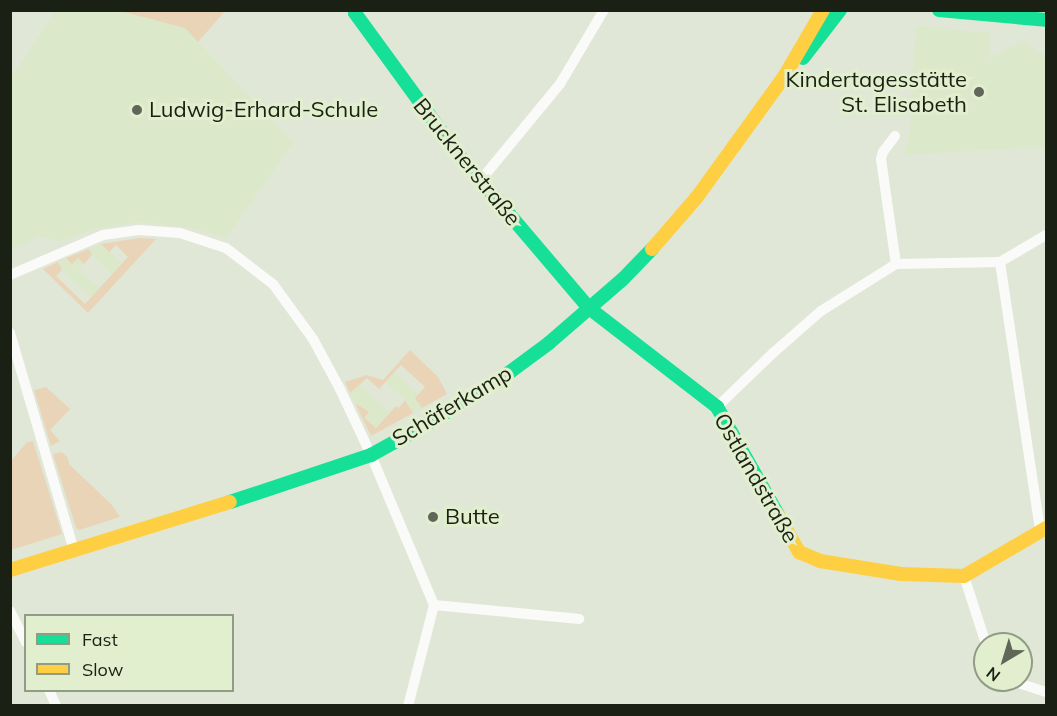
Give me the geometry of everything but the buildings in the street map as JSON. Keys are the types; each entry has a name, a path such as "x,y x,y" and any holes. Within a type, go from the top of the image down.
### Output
{"street":[{"name":"Brucknerstraße","path":"356,10 355,13 410,91 480,181 589,309"},
{"path":"480,181 560,84 604,10"},
{"name":"Schäferkamp","path":"10,570 267,491 371,455 429,423 510,372 589,309 666,235 697,197 784,77 823,10"},
{"name":"Schäferkamp","path":"784,77 799,64 840,10"},
{"path":"939,10 1047,20"},
{"path":"895,136 885,148 881,159 896,264"},
{"path":"10,275 103,235 139,230 180,233 226,248 273,284 313,339 340,389 371,455 434,605 408,705"},
{"path":"717,407 821,311 896,264 1000,262 1047,235"},
{"path":"982,632 964,576 1043,529 1000,262"},
{"name":"Ostlandstraße","path":"589,309 717,407 799,552 820,561 859,568 901,574 964,576"},
{"path":"10,333 74,550"},
{"path":"434,605 579,619"},
{"path":"10,611 24,638"}],"shaded area":[{"name":"Ludwig-Erhard-Schule","path":"55,11 120,11 185,28 293,143 226,238 192,228 142,222 97,228 61,241 40,237 11,249 11,78"},
{"path":"120,11 225,11 198,42 185,28"},
{"name":"Kindertagesstätte St. Elisabeth","path":"916,26 990,33 990,58 1022,42 1046,56 1046,147 905,155 910,127"},
{"path":"139,238 156,239 88,313 43,269 58,262 62,270 56,276 85,304 128,257 116,245 109,252 101,244"},
{"path":"101,244 122,263 112,274 92,255 89,249"},
{"path":"89,249 92,255 84,264 78,258 72,264 66,258"},
{"path":"66,258 72,264 78,258 84,264 78,270 99,288 91,297 62,270 58,262"},
{"path":"410,350 438,377 447,394 422,408 415,398 425,387 401,365 379,389 367,378 350,393 345,382 367,375 383,380"},
{"path":"394,372 419,395 416,398 422,408 413,413 405,400 385,382"},
{"path":"360,385 390,412 376,429 364,418 369,411 355,403 350,393"},
{"path":"46,387 70,409 50,430 60,441 51,446 34,390"},
{"path":"405,400 413,413 371,436 355,403 369,412 364,418 376,428 396,406 399,408"},
{"path":"33,441 62,534 11,550 11,461 27,442"},
{"path":"62,452 68,458 69,464 112,505 120,517 79,530 76,528 53,454"}],"traffic: fast":[{"path":"356,10 355,13 457,153 589,308 717,407 778,515"},
{"path":"803,58 840,10"},
{"path":"939,10 1046,20"},
{"path":"230,502 371,455 429,423 510,372 549,343 623,279 652,249"}],"traffic: slow":[{"path":"652,249 697,197 784,77 823,10"},
{"path":"10,570 230,502"},
{"path":"778,515 799,552 820,561 901,574 964,576 1046,528"}],"place":[{"name":"Kindertagesstätte St. Elisabeth","path":"979,92"},
{"name":"Ludwig-Erhard-Schule","path":"137,110"},
{"name":"Butte","path":"433,517"}]}
